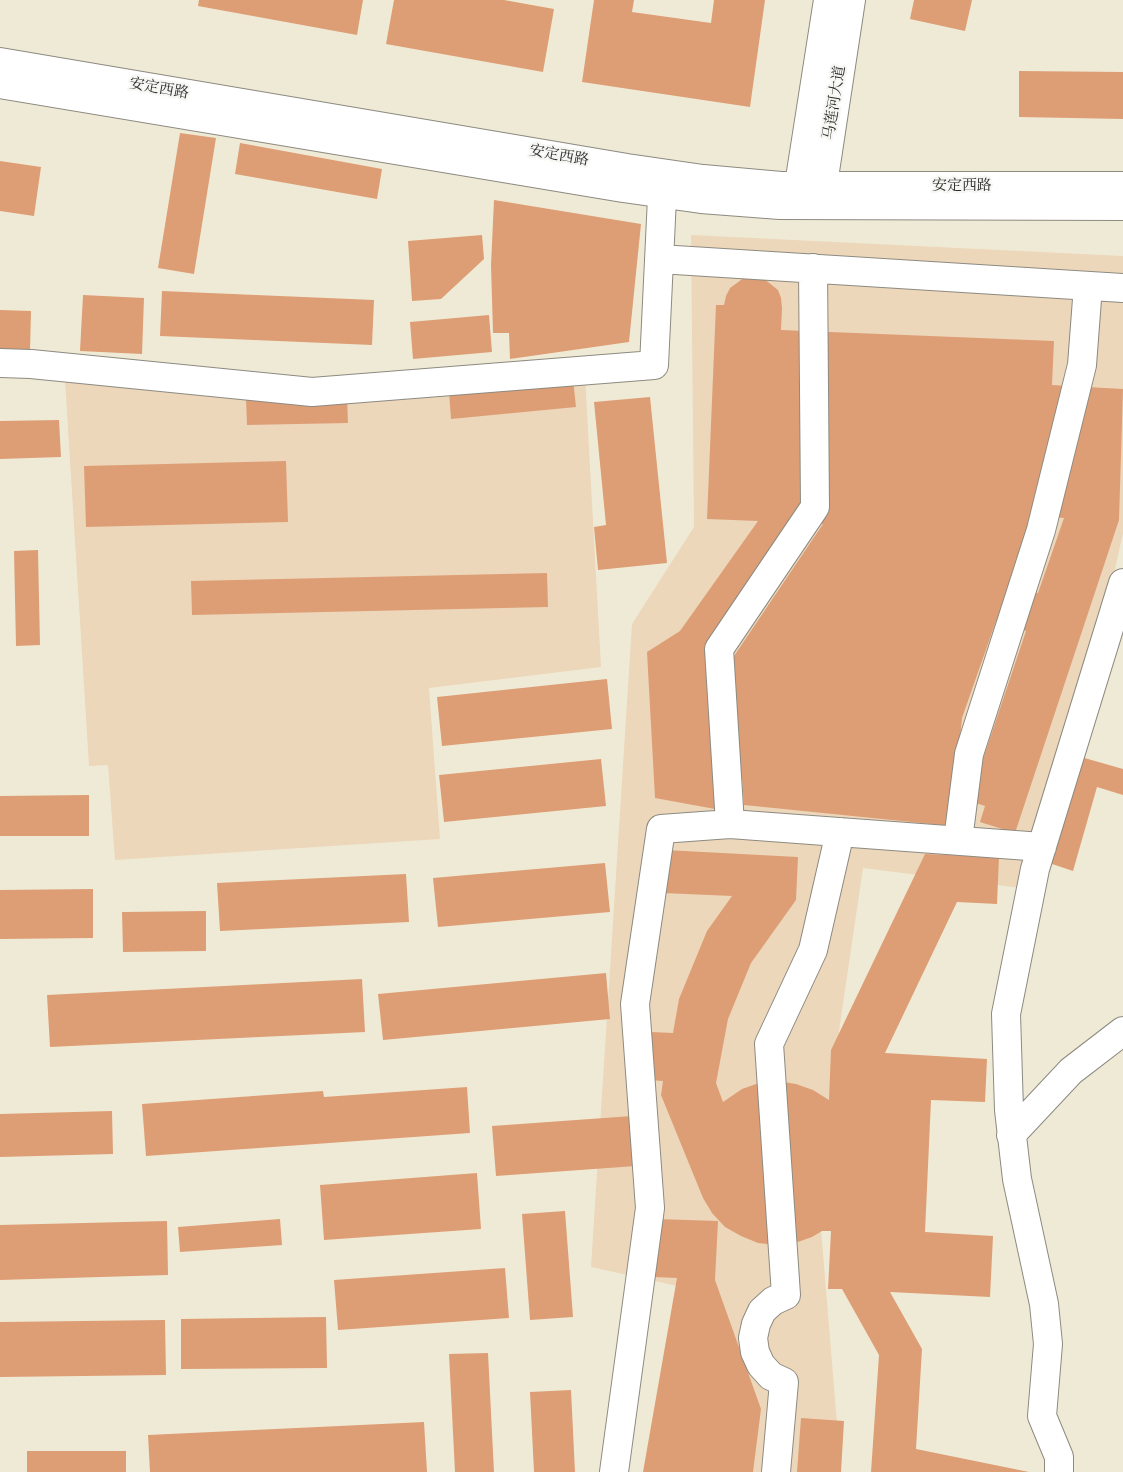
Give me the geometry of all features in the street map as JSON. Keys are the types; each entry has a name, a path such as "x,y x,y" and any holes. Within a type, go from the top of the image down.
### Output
{"street":[{"name":"马莲河大道","path":"809,196 828,0"},
{"name":"马莲河大道","path":"809,196 851,0"},
{"name":"安定西路","path":"0,62 663,183"},
{"name":"安定西路","path":"0,84 663,183 703,179 781,186 809,196 1123,206"},
{"path":"0,363 31,364 312,392 654,365 663,183"},
{"name":"安定西路","path":"809,196 1123,186"},
{"path":"658,259 1123,288"},
{"path":"730,824 719,649 815,507 813,268"},
{"path":"958,840 969,754 1041,530 1082,366 1088,286"},
{"path":"1058,1472 1059,1457 1042,1416 1048,1344 1044,1304 1017,1179 1011,1135 1006,1014 1035,869 1123,583"},
{"path":"614,1472 650,1208 635,1004 661,829 730,824 1042,846"},
{"path":"776,1472 784,1382 771,1376 761,1365 755,1352 753,1338 756,1324 762,1311 773,1301 786,1295 769,1044 813,950 840,832"},
{"path":"1011,1135 1071,1071 1123,1031"}],"shaded area":[{"path":"691,235 1123,256 1123,533 1095,659 1021,888 863,868 817,1180 841,1472 730,1472 714,1294 591,1267 632,624 694,527"},
{"path":"585,375 601,667 429,688 440,839 115,860 108,765 89,766 65,380 250,396"}],"building":[{"path":"199,0 363,0 357,35 198,6"},
{"path":"394,0 504,0 554,9 543,72 386,44"},
{"path":"594,0 634,0 632,12 711,23 714,0 765,0 750,107 582,82"},
{"path":"914,0 972,0 965,31 910,19"},
{"path":"1019,71 1123,72 1123,119 1019,117"},
{"path":"180,133 216,138 194,274 158,268"},
{"path":"240,143 382,169 377,199 235,174"},
{"path":"0,161 41,167 34,216 0,211"},
{"path":"494,200 641,224 629,342 510,359 509,333 493,333 491,265"},
{"path":"482,235 484,259 441,299 412,301 408,241"},
{"path":"745,277 763,278 778,290 782,308 781,330 1054,341 1052,385 1123,389 1119,520 1015,833 980,822 985,806 954,796 951,826 744,805 742,778 713,780 715,809 655,798 647,652 680,631 758,521 707,519 716,305 724,305 730,288","holes":["1033,516 1064,518 1038,593 1009,584","794,522 823,524 732,659 740,763 712,765 705,648","996,621 1026,631 981,765 958,757 962,718"]},
{"path":"162,291 374,300 372,345 160,336"},
{"path":"83,295 144,298 142,354 80,351"},
{"path":"0,310 31,311 30,351 0,350"},
{"path":"489,315 492,352 413,359 410,322"},
{"path":"573,379 576,407 451,419 449,392"},
{"path":"347,397 348,423 247,425 246,398"},
{"path":"650,397 667,563 598,570 594,527 606,525 594,402"},
{"path":"59,420 61,457 0,459 0,421"},
{"path":"286,461 288,522 86,527 84,466"},
{"path":"38,550 40,645 16,646 14,551"},
{"path":"547,573 548,607 192,615 191,581"},
{"path":"607,679 612,729 442,746 437,697"},
{"path":"1081,757 1123,769 1123,795 1097,787 1073,871 1049,863"},
{"path":"601,759 606,806 444,822 439,775"},
{"path":"89,795 89,836 0,836 0,796"},
{"path":"665,850 798,857 796,900 751,963 728,1019 716,1083 723,1102 742,1089 759,1083 777,1081 796,1084 813,1090 829,1100 831,1050 925,854 999,857 997,904 957,902 885,1053 987,1059 985,1102 931,1100 925,1232 993,1236 990,1297 890,1292 922,1349 916,1449 1029,1472 871,1472 879,1355 842,1289 828,1289 831,1231 822,1231 795,1243 776,1245 758,1243 725,1227 712,1213 703,1198 661,1095 663,1081 649,1080 651,1032 673,1033 679,999 707,931 732,896 663,893"},
{"path":"605,863 610,912 438,927 433,878"},
{"path":"406,874 409,922 220,931 217,883"},
{"path":"93,889 93,938 0,939 0,890"},
{"path":"206,911 206,951 123,952 122,912"},
{"path":"606,973 610,1019 383,1040 378,994"},
{"path":"362,979 365,1032 50,1047 47,995"},
{"path":"467,1087 470,1133 146,1156 142,1104 323,1091 324,1097"},
{"path":"112,1111 113,1154 0,1157 0,1114"},
{"path":"632,1116 636,1166 496,1176 492,1126"},
{"path":"477,1173 481,1229 324,1240 320,1185"},
{"path":"565,1211 573,1317 530,1320 522,1214"},
{"path":"280,1219 282,1245 180,1252 178,1227"},
{"path":"656,1219 718,1221 715,1280 761,1409 753,1472 643,1472 677,1278 653,1277"},
{"path":"167,1221 168,1275 0,1280 0,1225"},
{"path":"505,1268 509,1318 338,1330 334,1280"},
{"path":"326,1317 327,1368 181,1369 181,1319"},
{"path":"165,1320 166,1375 0,1377 0,1322"},
{"path":"488,1353 494,1472 455,1472 449,1354"},
{"path":"571,1390 575,1472 534,1472 530,1392"},
{"path":"801,1418 844,1421 841,1472 797,1472"},
{"path":"424,1422 427,1472 150,1472 148,1435"},
{"path":"27,1451 126,1451 126,1472 27,1472"}]}
